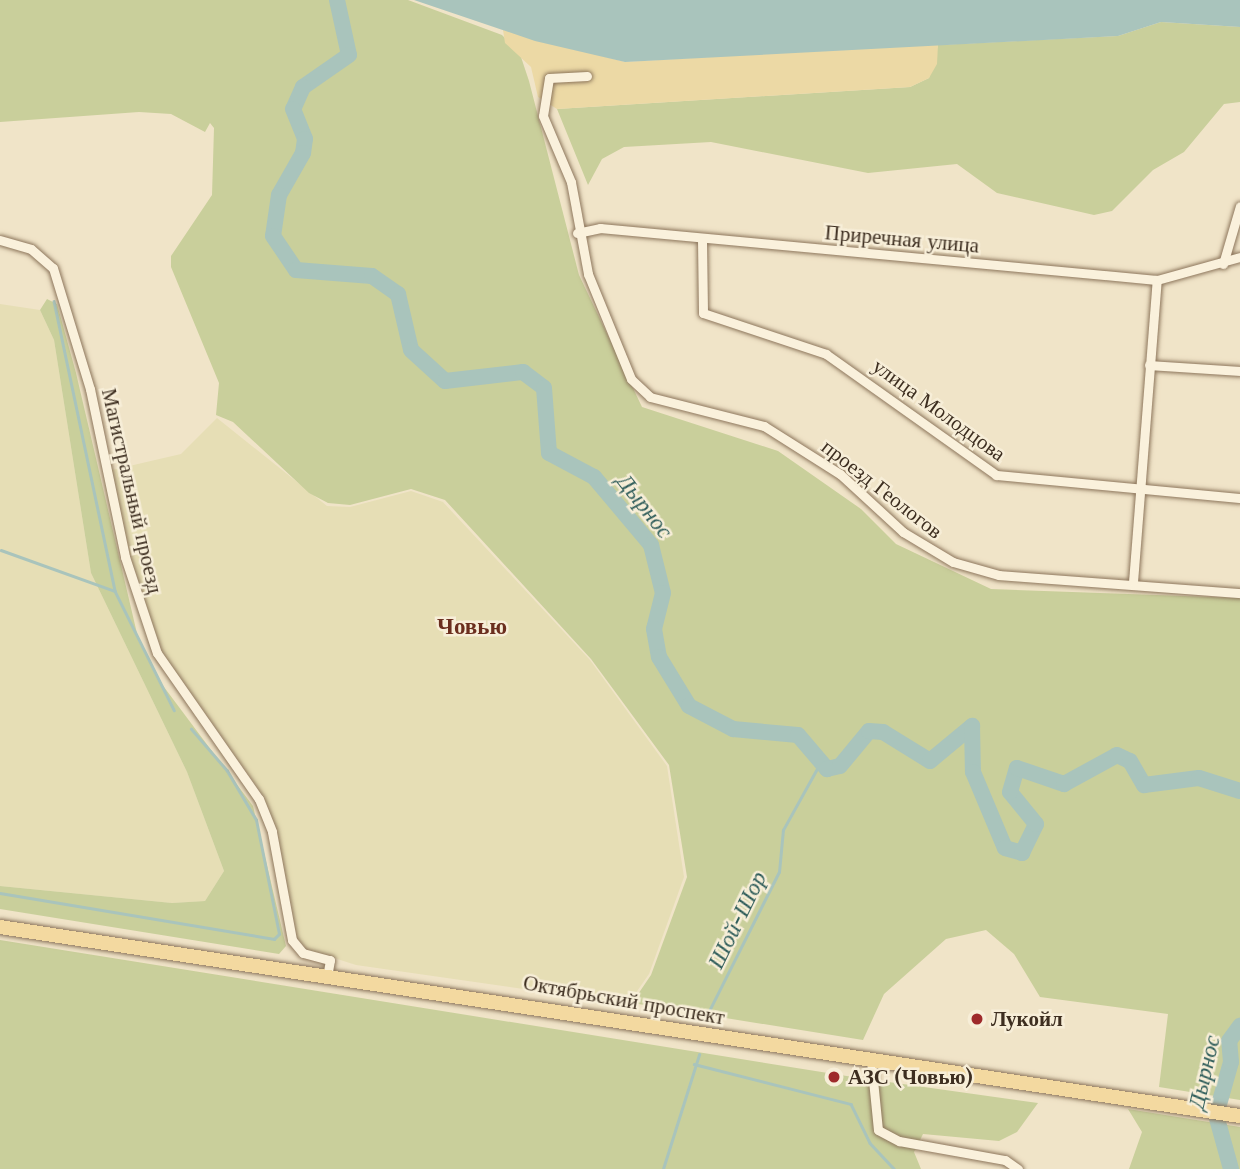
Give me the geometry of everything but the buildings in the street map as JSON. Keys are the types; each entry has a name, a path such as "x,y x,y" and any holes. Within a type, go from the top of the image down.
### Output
{"main road":[{"name":"Октябрьский проспект","path":"0,928 1240,1115"}],"street":[{"name":"проезд Геологов","path":"587,76 550,78 542,96 545,123 571,182 577,233 621,358 650,397 764,426 841,474 903,532 953,562 999,575 1133,582 1240,593"},
{"path":"1223,264 1240,206"},
{"name":"Приречная улица","path":"577,233 600,228 702,240 1157,280 1223,264 1240,257"},
{"name":"Магистральный проезд","path":"0,240 31,249 54,268 90,389 125,557 157,653 259,799 272,832 292,940 303,953 330,960 327,977"},
{"name":"улица Молодцова","path":"702,240 703,313 826,354 996,475 1240,498"},
{"path":"1133,582 1137,489 1157,280"},
{"path":"1149,365 1240,371"},
{"path":"871,1060 878,1130 899,1141 1018,1169"}],"shaded area":[{"path":"0,304 40,310 54,340 91,573 187,772 224,871 205,901 172,903 0,886"},
{"path":"217,418 327,506 350,507 411,491 443,502 590,660 667,766 684,877 649,974 633,997 622,1003 356,965 306,949 297,938 277,831 264,797 162,652 130,555 112,470 181,454"}],"green space":[{"path":"0,0 408,0 502,35 520,54 529,81 579,275 642,407 778,451 861,509 896,544 991,589 1240,598 1240,1100 1159,1087 1168,1014 1040,997 1014,954 986,930 946,939 884,994 863,1040 632,1003 651,975 687,877 669,765 591,659 445,500 411,489 350,505 328,503 309,493 233,422 216,415 219,383 171,267 171,256 212,195 214,128 210,123 205,132 171,114 139,112 0,122"},
{"path":"1161,22 1240,27 1240,102 1224,104 1184,152 1153,170 1112,211 1094,215 997,193 957,164 868,173 711,142 624,147 602,159 588,185 557,109 910,87 929,78 938,45 1118,36"},
{"path":"47,299 57,304 76,373 139,642 161,683 253,806 286,946 279,954 0,909 0,886 172,903 205,901 224,871 187,772 91,573 54,340 40,310"},
{"path":"0,940 853,1077 1038,1103 1017,1132 999,1141 923,1134 914,1152 921,1169 0,1169"},
{"path":"1128,1109 1240,1127 1240,1169 1129,1169 1142,1132"}],"sand":[{"path":"503,30 625,62 925,44 938,45 937,64 929,78 910,87 557,109 538,97 531,67 505,43"}],"water":[{"path":"414,0 1240,0 1240,27 1161,22 1118,36 625,62 535,41"}],"waterway":[{"name":"Дырнос","path":"337,0 349,55 303,87 293,109 305,139 303,153 279,195 273,236 296,270 372,276 398,294 411,350 445,381 523,372 544,388 549,453 594,477 651,545 663,593 654,629 659,657 689,706 733,729 798,735 827,769 840,766 869,731 883,732 930,761 972,726 973,772 1005,848 1022,853 1036,824 1010,792 1017,768 1064,784 1117,755 1130,761 1144,785 1199,778 1240,791"},
{"path":"54,301 115,591 174,710"},
{"path":"1,550 115,591"},
{"path":"0,893 274,939 279,934 256,820 227,771 191,729"},
{"name":"Шой-Шор","path":"710,1009 779,872 783,830 819,765"},
{"name":"Дырнос","path":"1231,1169 1216,1115 1231,1062 1229,1041 1240,1026"},
{"name":"Шой-Шор","path":"663,1169 699,1055"},
{"path":"694,1064 851,1104 870,1143 894,1169"}],"place":[{"name":"Лукойл","path":"977,1019"},
{"name":"АЗС (Човью)","path":"834,1077"}],"district":[{"name":"Човью","path":"472,626"}]}
